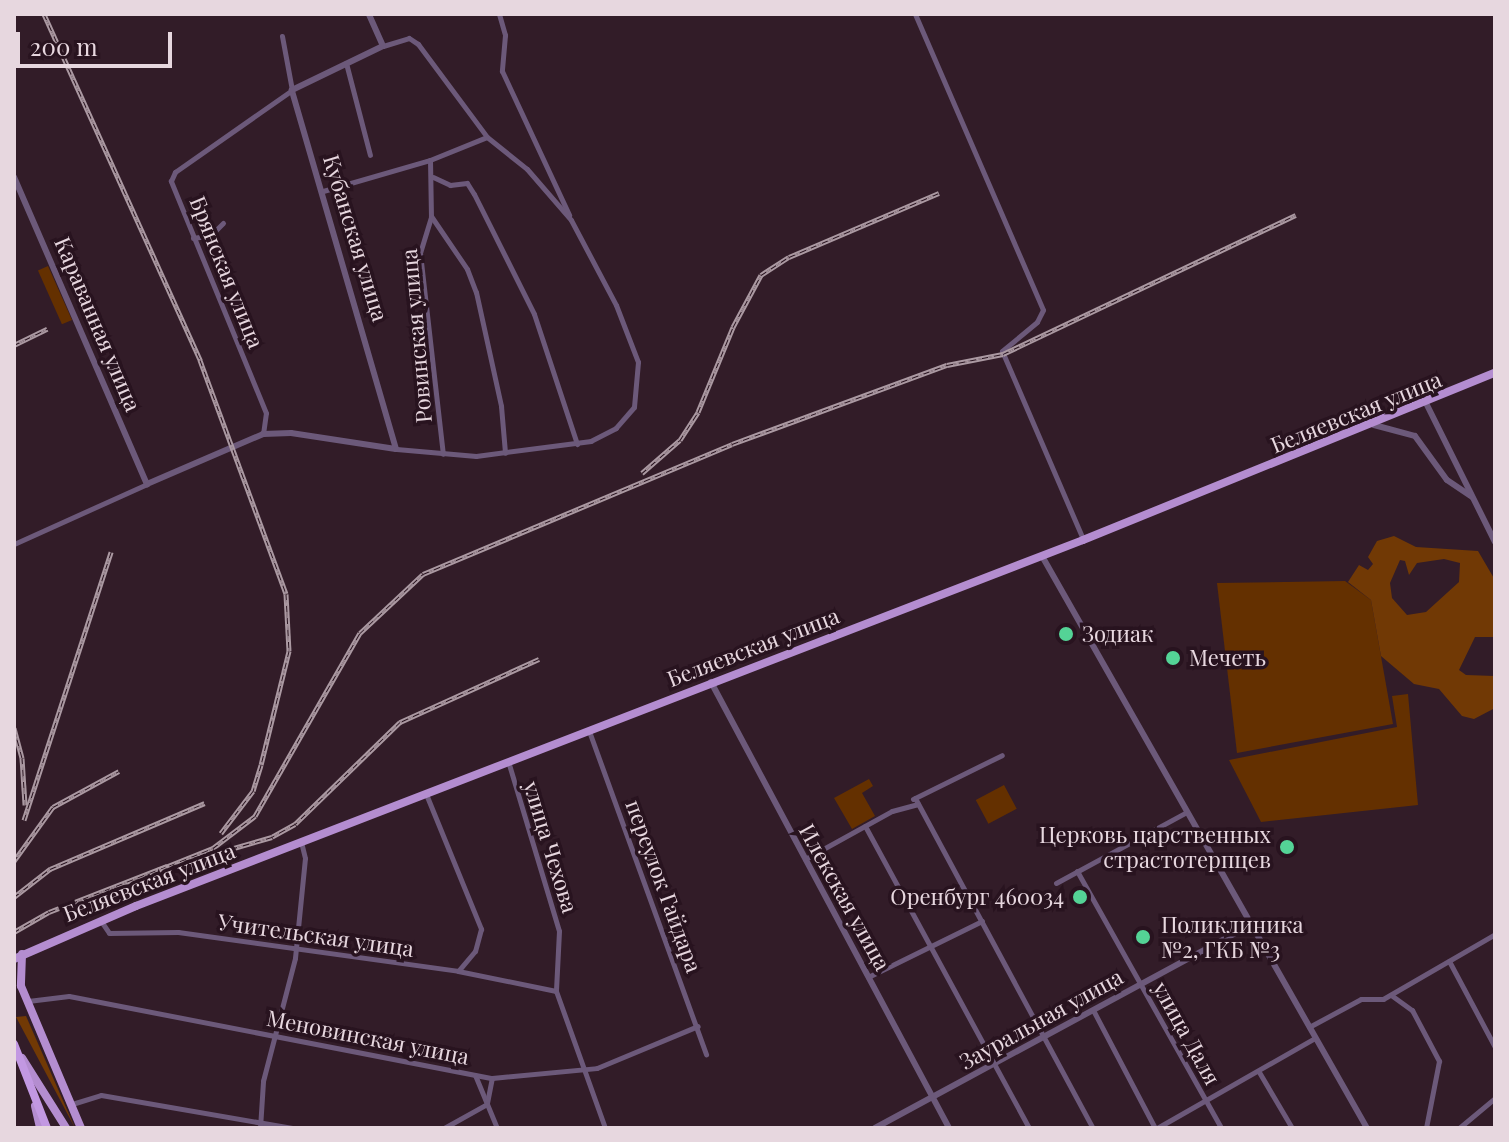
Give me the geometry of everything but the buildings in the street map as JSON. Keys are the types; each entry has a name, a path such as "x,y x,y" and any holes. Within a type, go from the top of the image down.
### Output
{"highway":[{"path":"15,1047 47,1128"}],"main road":[{"name":"Беляевская улица","path":"18,956 101,920 508,760 1083,540 1374,425 1495,373"},
{"path":"18,956 27,1001 81,1128"},
{"path":"15,1047 66,1128"},
{"path":"33,1094 40,1128"}],"street":[{"path":"369,14 383,46 409,38 418,44 487,137 527,169 571,220"},
{"path":"14,544 263,434 291,433 443,454 505,453 577,444 605,436 626,418 637,395 638,362 616,305 571,220 502,71 505,35 499,14"},
{"path":"915,14 1043,310 1037,322 1002,351 1083,540"},
{"name":"Кубанская улица","path":"282,36 292,90 396,449"},
{"name":"Брянская улица","path":"263,434 266,413 173,189 175,172 292,90 383,46"},
{"path":"346,63 370,155"},
{"path":"323,191 430,160 487,137"},
{"name":"Ровинская улица","path":"430,160 433,177 431,216 420,253 443,454"},
{"name":"Караванная улица","path":"14,177 147,484"},
{"path":"433,177 450,185 467,183 474,194 534,314 577,444"},
{"path":"431,216 467,269 476,292 501,406 505,453"},
{"path":"193,238 211,235 223,223"},
{"path":"1426,403 1495,542"},
{"path":"1374,425 1415,436 1447,480 1474,499"},
{"path":"1042,556 1367,1128"},
{"name":"Илекская улица","path":"711,682 949,1128"},
{"name":"переулок Гайдара","path":"589,730 706,1054"},
{"path":"804,860 1002,755"},
{"name":"улица Чехова","path":"508,760 559,931 556,991 605,1128"},
{"path":"426,793 481,929 475,951 458,971"},
{"path":"916,801 1093,1128"},
{"path":"1056,883 1187,812"},
{"path":"865,826 1029,1128"},
{"path":"261,1126 263,1081 295,958 292,948 305,858 301,842"},
{"name":"улица Даля","path":"1077,871 1221,1128"},
{"name":"Учительская улица","path":"101,920 109,933 178,932 458,971 556,991"},
{"path":"868,977 982,921"},
{"name":"Зауральная улица","path":"875,1128 1250,925"},
{"path":"1309,1027 1341,1007 1391,995 1495,935"},
{"path":"1449,961 1495,1047"},
{"path":"1391,995 1412,1010 1439,1061 1426,1128"},
{"name":"Меновинская улица","path":"27,1001 69,996 492,1078 584,1069 636,1054 698,1026"},
{"path":"1093,1010 1156,1128 1315,1038"},
{"path":"1259,1072 1292,1128"},
{"path":"475,1075 497,1128"},
{"path":"444,1128 487,1104 492,1078"},
{"path":"71,1105 101,1095 261,1126 292,1128"},
{"path":"1459,1128 1495,1098"}],"shaded area":[{"path":"48,266 72,320 62,324 38,270"},
{"path":"1394,536 1416,547 1478,551 1495,580 1495,637 1475,637 1459,670 1466,675 1495,676 1495,708 1474,719 1462,716 1439,689 1414,684 1381,656 1371,600 1348,582 1359,565 1368,570 1373,564 1368,557 1377,541","holes":["1444,559 1460,563 1459,582 1426,612 1407,615 1392,598 1390,583 1400,560 1405,561 1409,575 1417,563"]},
{"path":"1345,581 1371,600 1393,724 1237,753 1217,583"},
{"path":"1408,694 1418,805 1261,822 1229,760 1397,727 1392,696"},
{"path":"869,779 873,786 862,793 875,816 852,829 834,798"},
{"path":"1004,785 1017,809 988,824 976,800"},
{"path":"26,1016 75,1128 16,1017"}],"railway":[{"path":"44,14 200,360 286,594 289,651 261,765 253,791 221,833"},
{"path":"642,473 680,440 698,412 733,327 761,275 789,257 939,193"},
{"path":"539,659 400,722 295,824 272,837 158,870 213,848 255,816 360,633 423,574 732,444 947,365 1003,354 1296,215"},
{"path":"14,345 47,329"},
{"path":"24,820 111,552"},
{"path":"14,728 22,758 25,805"},
{"path":"14,861 53,807 119,771"},
{"path":"14,897 50,869 205,803"},
{"path":"14,932 49,912 167,866"}],"place":[{"name":"Зодиак","path":"1066,634"},
{"name":"Мечеть","path":"1173,658"},
{"name":"Церковь царственных страстотерпцев","path":"1287,847"},
{"name":"Оренбург 460034","path":"1080,897"},
{"name":"Поликлиника №2, ГКБ №3","path":"1143,937"}]}
